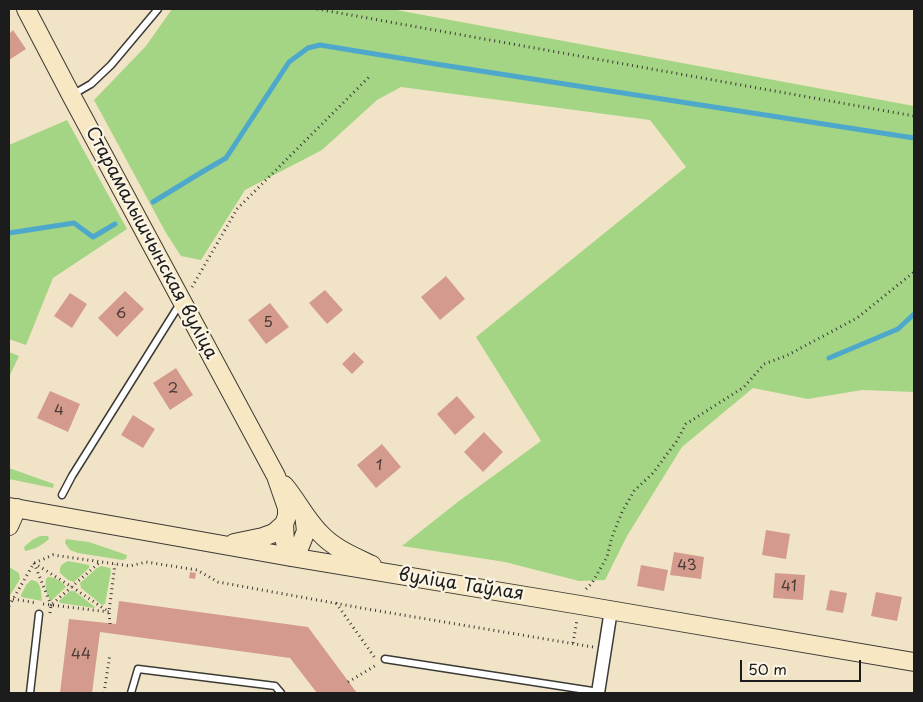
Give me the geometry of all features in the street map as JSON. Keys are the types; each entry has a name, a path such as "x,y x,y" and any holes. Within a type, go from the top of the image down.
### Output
{"main road":[{"name":"Старамалышчынская вуліца","path":"26,9 276,476"},
{"path":"276,476 287,508 284,524 285,542 291,557 300,546 306,531 304,514"},
{"path":"276,476 292,494 304,514 319,533 344,552 390,574"},
{"path":"9,526 13,508"},
{"name":"вуліца Таўлая","path":"13,508 390,574 914,662"},
{"path":"223,545 263,537 274,533 284,524"}],"street":[{"path":"600,693 604,649 611,610"}],"lane":[{"path":"71,95 92,84 111,65 158,9"},
{"path":"62,495 176,310 183,302"},
{"path":"30,693 39,614"},
{"path":"386,659 600,693"},
{"path":"131,693 138,669 275,686 282,693"}],"path":[{"path":"317,9 914,116"},
{"path":"183,302 237,209 370,76"},
{"path":"582,593 592,584 607,557 612,537 622,512 634,491 653,473 676,442 686,424 744,387 764,364 786,356 857,318 914,272"},
{"path":"9,606 34,563 53,555 130,566 146,562 197,570 218,582 604,649"},
{"path":"39,614 100,562"},
{"path":"34,563 109,612"},
{"path":"34,563 51,605 50,615"},
{"path":"110,624 109,612 115,564"},
{"path":"13,598 109,612"},
{"path":"336,603 379,663 348,682"},
{"path":"104,693 110,654"}],"green space":[{"path":"172,9 391,9 914,106 914,392 862,390 808,399 753,388 682,447 627,536 605,580 579,581 505,562 402,546 459,501 541,441 476,337 686,167 650,120 401,87 377,100 322,150 245,190 201,260 181,256 166,233 94,100 146,46"},
{"path":"67,120 127,229 53,278 26,345 9,339 9,145"},
{"path":"9,352 19,356 9,377"},
{"path":"9,468 54,484 53,488 9,479"},
{"path":"40,536 48,536 49,539 38,547 25,551 24,547"},
{"path":"66,539 89,542 127,555 126,559 78,553 70,550 65,543"},
{"path":"68,561 89,565 89,568 74,582 68,580 60,573 60,569"},
{"path":"101,566 110,568 111,571 105,604 102,605 81,588 80,583"},
{"path":"9,567 19,573 20,579 9,597"},
{"path":"48,577 59,580 66,587 51,601 46,588 46,579"},
{"path":"31,580 39,585 42,601 21,597 26,585"},
{"path":"70,591 74,591 95,607 60,603 59,601"}],"building":[{"path":"13,30 26,49 9,60 9,34"},
{"path":"446,276 465,299 440,320 421,297"},
{"path":"325,290 343,310 327,324 309,303"},
{"path":"125,291 144,309 117,337 98,318"},
{"path":"70,293 87,304 72,328 54,316"},
{"path":"270,303 289,327 266,344 248,320"},
{"path":"354,352 364,362 352,374 342,364"},
{"path":"176,368 193,395 170,410 153,383"},
{"path":"50,391 80,404 68,432 37,418"},
{"path":"457,396 475,417 455,435 437,414"},
{"path":"133,415 155,429 143,448 121,435"},
{"path":"484,432 503,452 483,472 464,452"},
{"path":"382,444 401,467 376,488 357,465"},
{"path":"766,530 790,534 786,559 762,555"},
{"path":"674,552 704,557 701,579 670,575"},
{"path":"641,565 668,570 664,591 637,586"},
{"path":"190,572 196,573 195,579 189,578"},
{"path":"775,573 805,575 803,600 773,598"},
{"path":"830,590 847,593 843,613 826,610"},
{"path":"876,592 902,597 897,621 871,616"},
{"path":"119,601 308,627 357,693 317,693 290,658 100,632 92,693 60,693 69,619 116,624"}],"waterway":[{"path":"153,202 226,158 289,62 308,48 320,45 914,138"},
{"path":"9,233 74,223 93,237 115,224"},
{"path":"829,358 898,329 914,314"}]}
